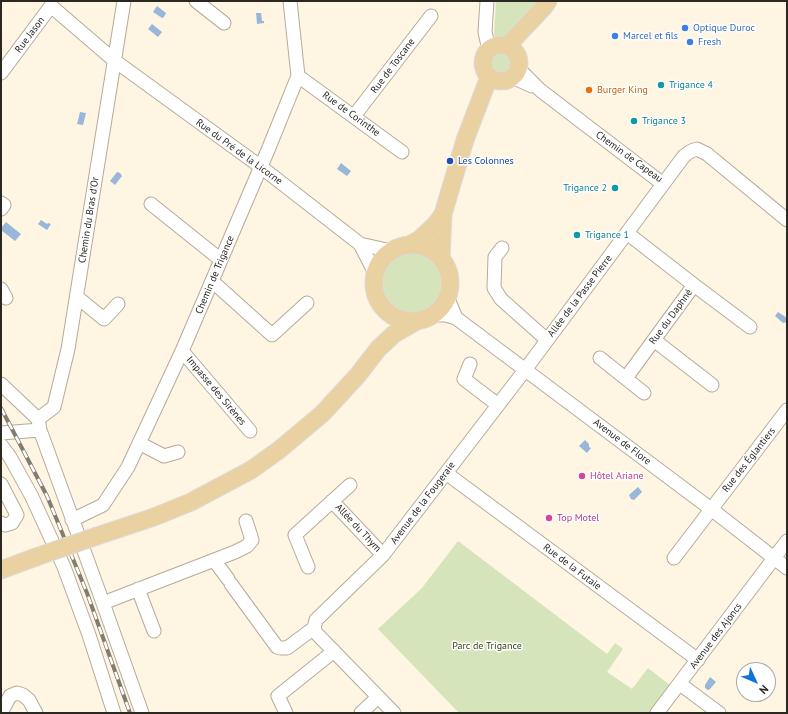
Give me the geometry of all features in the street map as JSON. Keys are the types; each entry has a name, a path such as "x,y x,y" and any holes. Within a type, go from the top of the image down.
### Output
{"main road":[{"path":"441,259 443,214 465,140 478,106 507,67 529,23 548,1"},
{"path":"501,45 507,67 486,72 483,60 489,50 495,46 501,45"},
{"path":"424,318 407,321 397,319 389,314 382,307 376,296 373,284 375,273 381,260 391,251 409,245 420,239 436,225 443,214"},
{"path":"1,570 154,517 191,502 251,470 279,450 322,414 358,375 378,349 394,334 424,318 441,306 448,295 450,286 449,276 441,259 432,251 421,246 409,245"},
{"path":"378,349 383,327 382,307"}],"street":[{"name":"Chemin du Bras d'Or","path":"39,425 54,407 68,349 124,1"},
{"path":"196,1 224,23"},
{"name":"Chemin de Trigance","path":"72,520 103,505 128,467 182,350 261,167 298,76 290,1"},
{"path":"487,1 485,32 489,50"},
{"name":"Rue Jason","path":"2,69 51,6 115,62"},
{"name":"Rue de Toscane","path":"354,116 431,16"},
{"name":"Rue du Pré de la Licorne","path":"115,62 261,167 360,244"},
{"name":"Chemin de Capeau","path":"507,67 540,90 663,184 684,156 697,149 707,154 787,220"},
{"name":"Rue de Corinthe","path":"298,76 402,152"},
{"name":"Allée de la Passe Pierre","path":"525,370 663,184"},
{"path":"1,203 4,205 1,210"},
{"path":"150,204 221,260"},
{"name":"Rue du Daphné","path":"626,378 694,285 627,233"},
{"path":"360,244 391,251"},
{"path":"360,244 375,273"},
{"path":"502,248 495,257 494,288 501,299 547,340"},
{"path":"212,281 272,335 307,303"},
{"path":"694,285 750,326"},
{"path":"448,295 448,299 456,318"},
{"path":"77,297 104,319 118,304"},
{"name":"Avenue de Flore","path":"424,318 446,315 456,318 711,509 787,568"},
{"path":"654,340 712,385"},
{"name":"Impasse des Sirènes","path":"182,350 250,432"},
{"path":"600,358 644,393"},
{"path":"470,364 464,379 498,405"},
{"name":"Avenue de la Fougeraie","path":"314,628 316,620 383,555 525,370"},
{"path":"1,384 39,425 142,713"},
{"name":"Rue des Églantiers","path":"674,558 787,410"},
{"path":"1,433 39,425"},
{"path":"139,443 164,456 178,452"},
{"path":"1,445 10,457 32,497 64,567 89,635 114,713"},
{"name":"Rue de la Futaie","path":"446,473 698,660"},
{"path":"1,484 16,515 12,523 5,525 1,523"},
{"name":"Allée du Thym","path":"308,567 295,535 350,485"},
{"name":"Allée du Thym","path":"332,502 383,555"},
{"path":"103,603 247,546 252,540 246,521"},
{"name":"Avenue des Ajoncs","path":"657,713 787,541"},
{"path":"214,560 277,647 287,648 314,628 316,632 394,713"},
{"path":"138,589 154,631"},
{"path":"286,713 278,696 334,651"},
{"path":"680,684 719,713"},
{"path":"2,713 10,696 17,693 23,695 29,700 36,713"},
{"path":"361,713 378,697"}],"green space":[{"path":"496,1 537,1 523,21 506,40 497,39 494,35"},
{"path":"501,53 508,56 511,63 508,70 501,73 494,70 491,63 494,56"},
{"path":"411,252 423,254 434,261 441,272 443,284 441,296 434,307 423,314 411,316 399,314 388,307 381,296 379,284 381,272 388,261 399,254"},
{"name":"Parc de Trigance","path":"458,541 607,654 615,643 623,649 607,672 632,689 648,668 670,685 649,713 459,713 378,629 422,588"}],"water":[{"path":"157,6 166,13 164,17 162,18 153,12"},
{"path":"256,13 261,13 262,21 264,21 264,23 257,24"},
{"path":"152,24 162,32 158,37 148,29"},
{"path":"80,112 86,113 83,125 77,124"},
{"path":"341,163 351,171 347,176 337,169"},
{"path":"117,172 122,176 115,185 110,181"},
{"path":"41,220 47,224 51,224 47,230 38,224"},
{"path":"6,222 21,234 15,241 1,230"},
{"path":"778,312 787,318 787,322 783,323 775,316"},
{"path":"585,440 591,448 587,453 579,446"},
{"path":"638,487 642,492 634,500 631,499 629,495"},
{"path":"710,677 716,682 708,690 705,688 705,685"}],"railway":[{"path":"1,408 47,496 87,593 130,713"}],"place":[{"name":"Optique Duroc","path":"685,28"},
{"name":"Marcel et fils","path":"615,36"},
{"name":"Fresh","path":"690,42"},
{"name":"Trigance 4","path":"661,85"},
{"name":"Burger King","path":"589,90"},
{"name":"Trigance 3","path":"634,121"},
{"name":"Les Colonnes","path":"450,161"},
{"name":"Trigance 2","path":"615,188"},
{"name":"Trigance 1","path":"577,235"},
{"name":"Hôtel Ariane","path":"582,476"},
{"name":"Top Motel","path":"549,518"}]}
